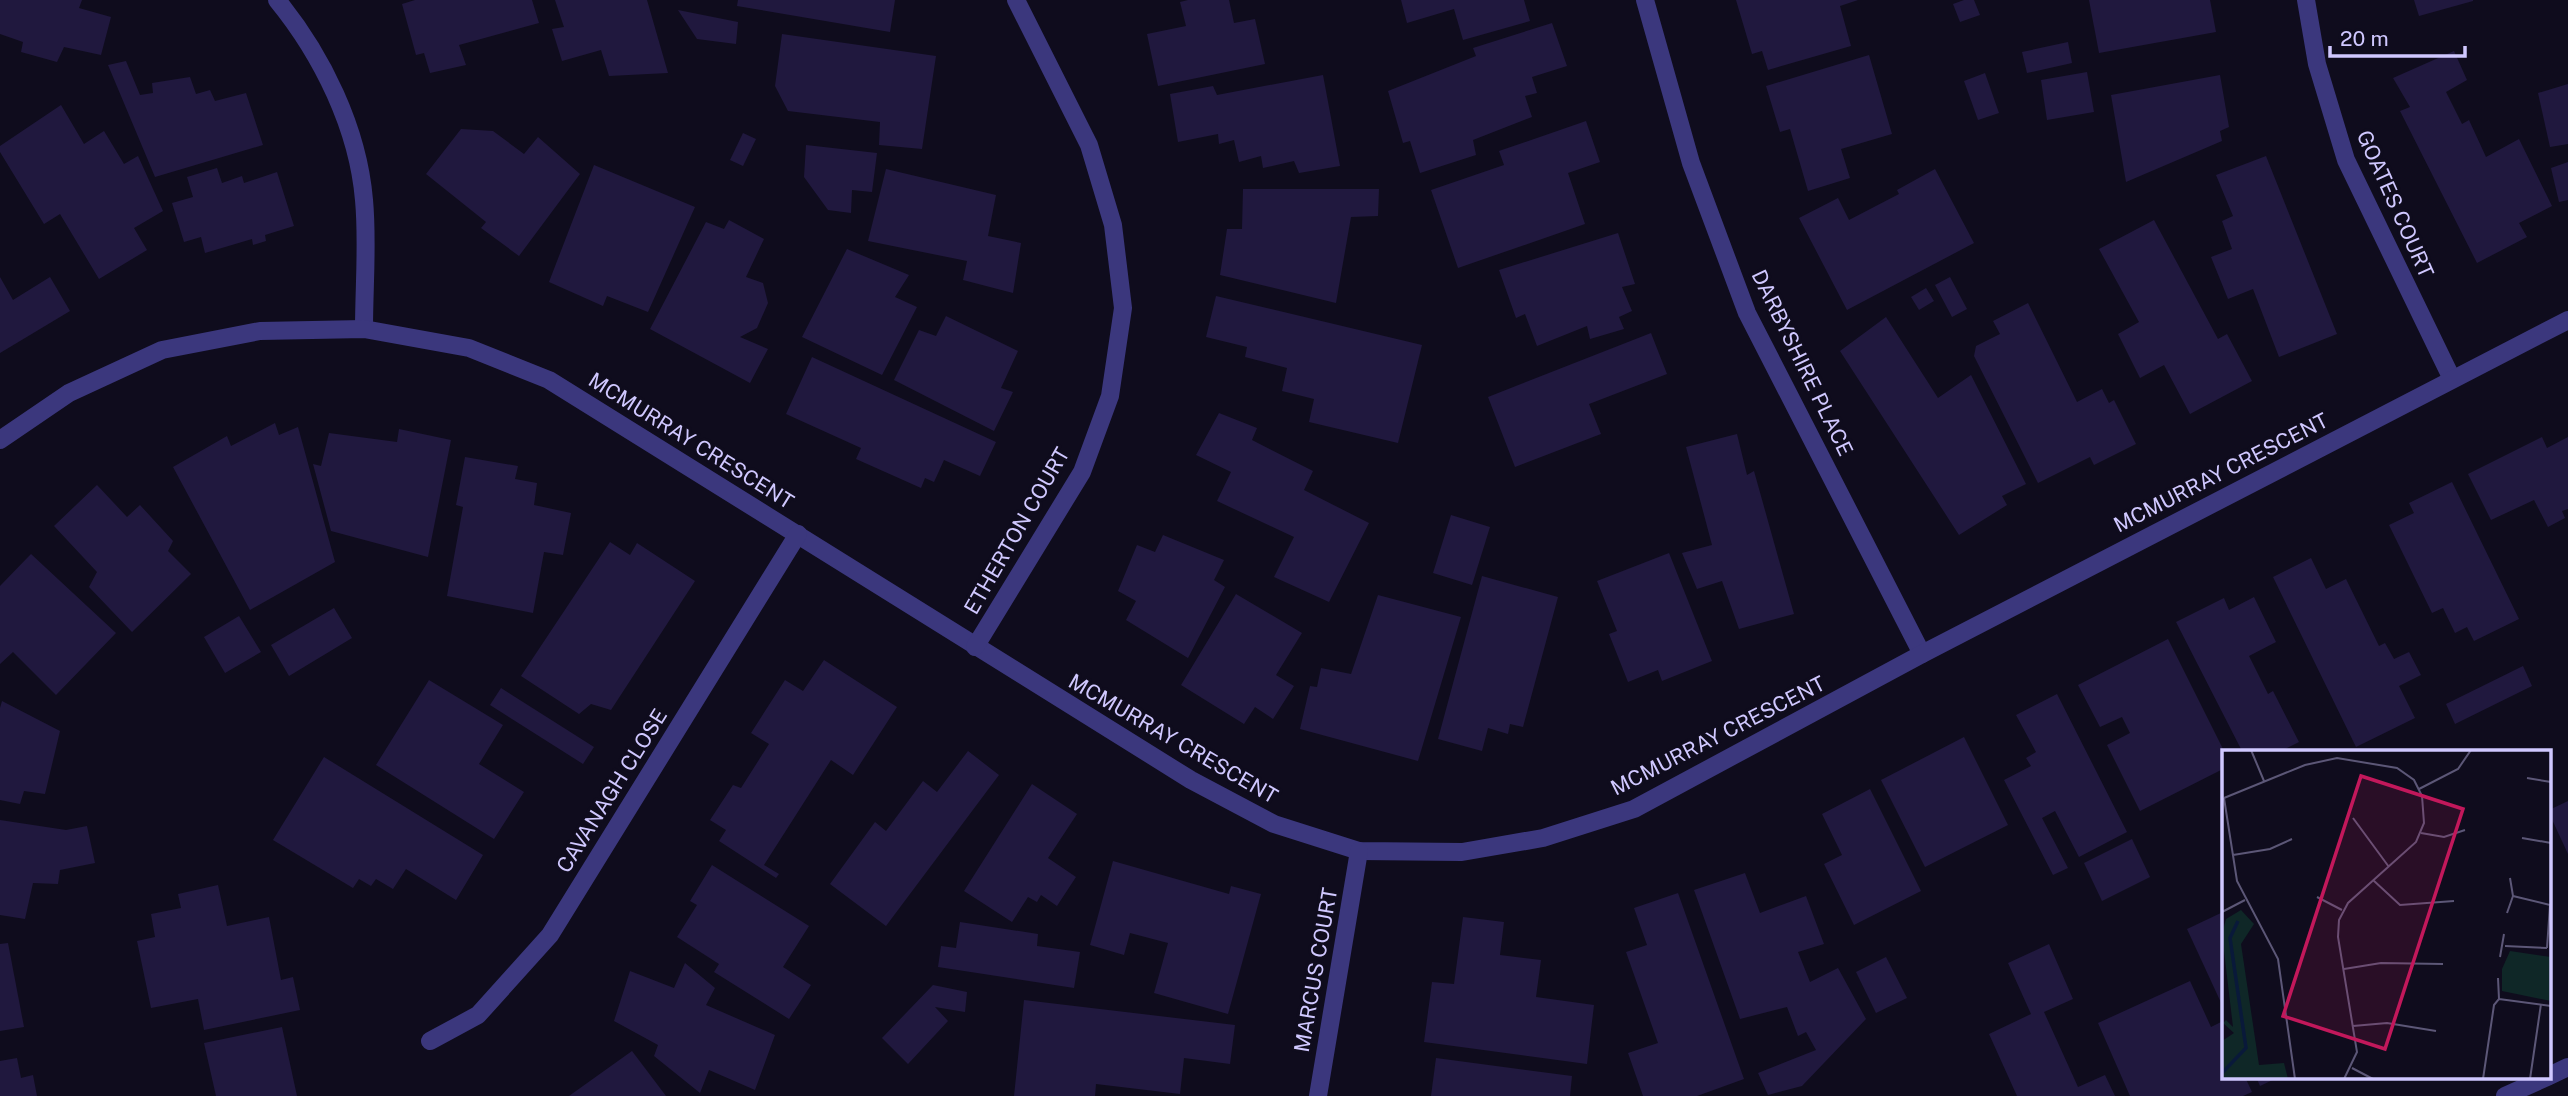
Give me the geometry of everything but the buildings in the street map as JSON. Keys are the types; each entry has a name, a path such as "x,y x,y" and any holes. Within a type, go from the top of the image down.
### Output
{"street":[{"path":"277,0 312,51 336,96 356,152 364,200 364,329"},
{"name":"ETHERTON COURT","path":"975,647 1082,472 1110,396 1123,308 1113,225 1089,145 1016,0"},
{"name":"DARBYSHIRE PLACE","path":"1645,0 1691,163 1747,313 1922,654"},
{"name":"GOATES COURT","path":"2306,0 2317,64 2346,160 2452,380"},
{"name":"MCMURRAY CRESCENT","path":"0,440 69,393 162,350 260,331 364,329 470,348 549,380 1191,780 1275,824 1359,851 1462,852 1543,838 1634,809 1922,654 2568,320"},
{"name":"CAVANAGH CLOSE","path":"430,1041 478,1015 550,934 798,534"},
{"name":"MARCUS COURT","path":"1318,1096 1359,851"},
{"path":"2550,1075 2568,1067"},
{"path":"2505,1096 2544,1078"}]}
